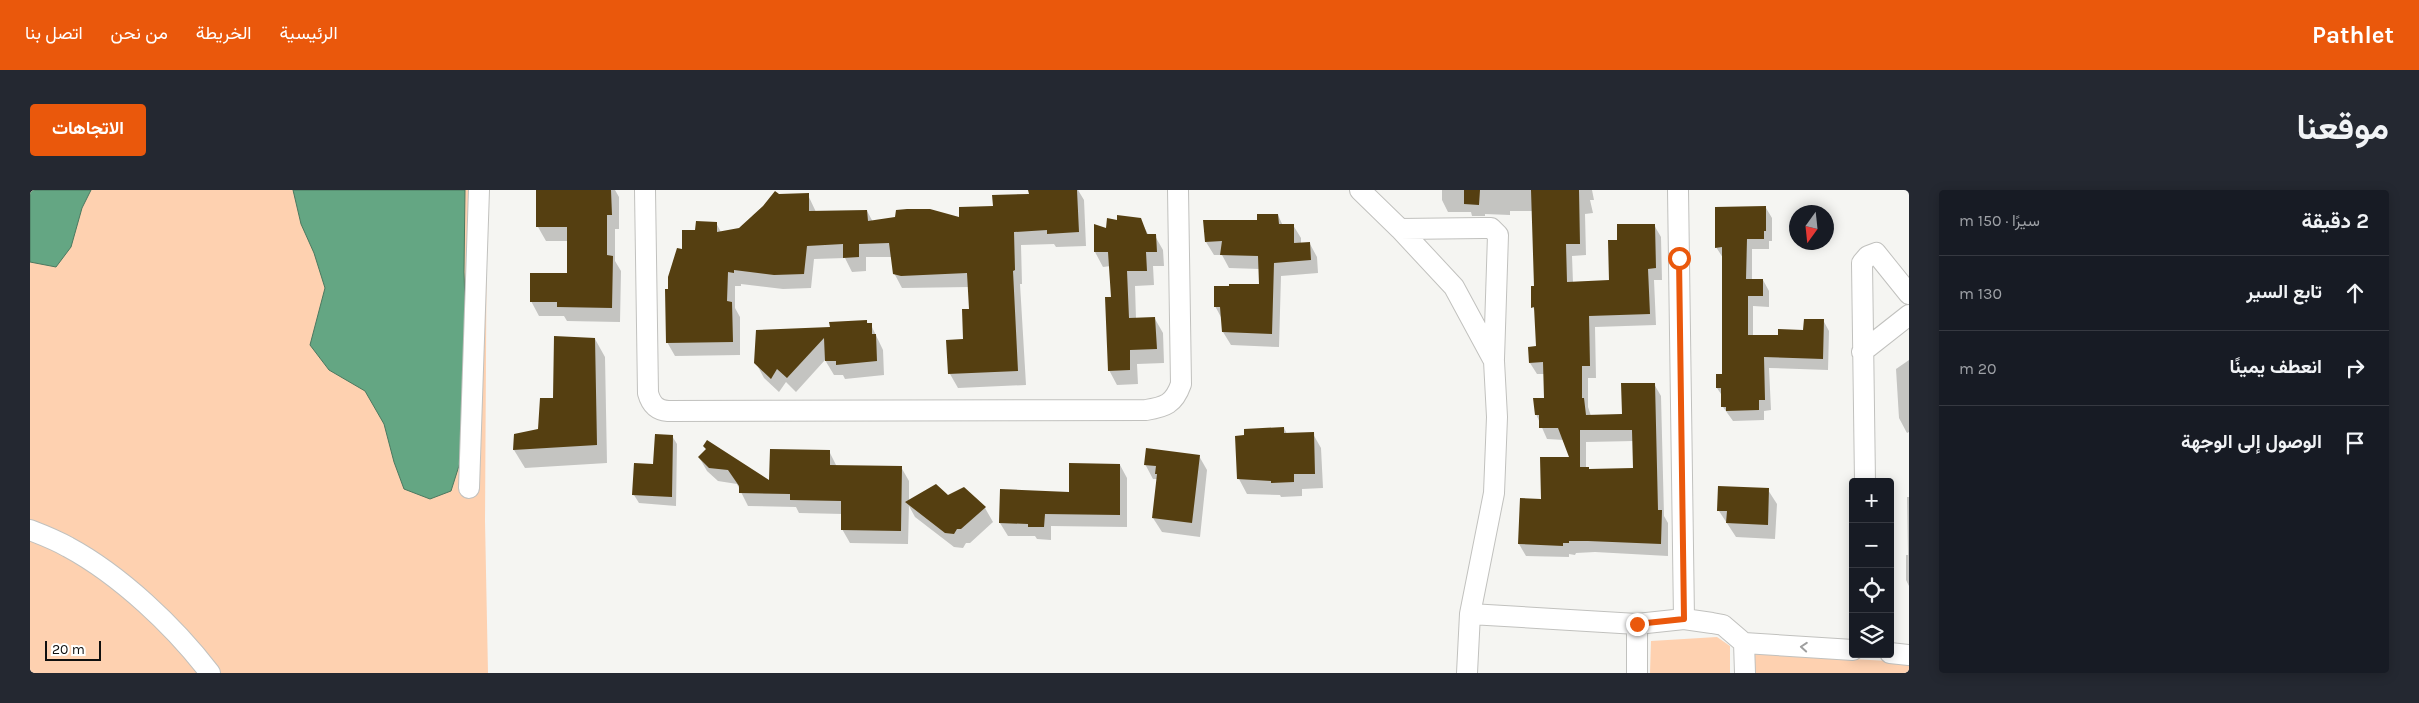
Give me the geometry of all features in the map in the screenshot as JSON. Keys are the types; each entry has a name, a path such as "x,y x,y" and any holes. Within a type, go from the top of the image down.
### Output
{"street":[{"path":"469,488 479,190"},
{"path":"645,190 648,393 650,401 660,411 687,411 1146,410 1162,408 1171,403 1177,396 1181,384 1178,190"},
{"path":"1360,190 1400,229 1454,288 1494,361"},
{"path":"1678,190 1684,619"},
{"path":"1400,229 1491,228 1498,235 1494,361 1497,417 1494,493 1470,614 1466,673"},
{"path":"1864,478 1862,263 1868,256 1876,253 1909,294"},
{"path":"1862,352 1909,315"},
{"path":"30,530 68,546 116,580 158,616 210,673"},
{"path":"1470,614 1637,624 1684,619 1723,625 1744,643 1849,650"},
{"path":"1637,624 1637,673"},
{"path":"1744,643 1745,673"},
{"path":"1894,653 1909,655"}],"shaded area":[{"path":"30,190 487,190 485,521 488,673 30,673"},
{"path":"30,190 91,190 82,208 71,247 56,267 30,262"},
{"path":"293,190 465,190 464,272 467,371 464,450 451,491 430,499 404,489 394,462 384,424 365,391 329,370 310,345 325,288 314,253 301,224"},
{"path":"1717,637 1730,646 1730,673 1650,673 1651,641"},
{"path":"1755,654 1909,662 1909,673 1754,673"}],"building":[{"path":"536,190 611,190 612,215 607,215 607,255 613,256 612,308 557,307 557,302 530,302 530,273 567,273 567,227 536,227"},
{"path":"1028,190 1077,190 1079,232 1047,234 1047,230 1014,232 1015,270 1013,271 1018,371 948,374 946,340 963,339 962,309 969,309 967,273 901,276 893,274 889,243 859,244 859,257 843,258 843,244 807,246 804,274 774,275 734,270 734,273 728,272 727,301 732,302 733,342 666,343 665,289 668,289 668,277 677,248 682,249 682,230 695,230 696,221 717,222 717,232 739,228 763,206 775,191 779,194 809,193 809,211 867,210 868,221 895,217 896,210 907,209 930,209 959,217 959,207 993,206 992,195 1029,194"},
{"path":"1464,190 1480,190 1479,205 1464,204"},
{"path":"1531,190 1579,190 1580,244 1566,244 1567,282 1609,280 1608,240 1617,240 1617,224 1655,224 1656,268 1648,269 1650,314 1589,316 1590,366 1582,366 1582,398 1584,398 1586,415 1622,414 1621,383 1655,383 1658,510 1662,510 1661,544 1569,541 1569,543 1563,543 1563,546 1518,544 1520,498 1541,499 1540,457 1569,457 1558,428 1539,428 1539,415 1535,415 1533,398 1544,398 1543,362 1529,363 1528,347 1536,346 1534,307 1531,308 1531,286 1534,286","holes":["1580,430 1632,430 1633,468 1589,469 1589,467 1580,467"]},
{"path":"1766,206 1766,231 1764,231 1764,239 1747,239 1746,279 1763,279 1763,296 1748,296 1748,335 1778,335 1778,329 1803,330 1804,319 1824,319 1823,359 1764,357 1765,400 1759,400 1759,410 1726,411 1726,407 1721,407 1721,388 1716,388 1716,374 1722,374 1722,247 1715,248 1715,207"},
{"path":"1257,214 1278,214 1279,224 1294,224 1294,243 1310,242 1311,260 1274,263 1272,334 1222,332 1220,307 1214,307 1214,286 1259,284 1258,256 1220,255 1222,241 1205,242 1203,220 1257,220"},
{"path":"1117,215 1141,218 1147,234 1156,234 1157,252 1146,252 1147,271 1127,271 1129,318 1155,317 1157,349 1130,350 1130,370 1108,371 1105,297 1111,297 1108,252 1094,252 1094,224 1106,228 1107,218 1117,220"},
{"path":"867,320 867,323 872,323 872,334 876,334 877,361 836,365 836,361 825,361 824,338 787,378 777,369 771,379 754,363 756,330 830,327 829,322"},
{"path":"554,336 595,338 597,445 513,450 514,434 538,429 540,398 553,398"},
{"path":"1284,427 1284,433 1314,432 1315,474 1294,474 1294,482 1271,483 1271,481 1237,479 1235,436 1244,435 1244,429"},
{"path":"655,434 673,435 672,497 632,495 634,463 653,464"},
{"path":"707,440 769,480 770,449 830,450 830,465 902,466 901,531 841,530 841,501 790,500 790,494 739,493 739,486 728,470 709,468 698,457 706,449 703,446"},
{"path":"1146,448 1200,455 1192,523 1152,518 1157,474 1155,474 1156,466 1144,465"},
{"path":"1069,463 1120,464 1120,515 1045,514 1044,527 1028,527 1028,524 999,523 1000,489 1069,492"},
{"path":"936,484 948,495 964,487 986,507 961,529 957,529 954,534 945,533 905,502"},
{"path":"1718,486 1769,488 1768,525 1726,523 1727,511 1717,511"}],"route":[{"path":"1637,624 1684,619 1679,258"}]}
